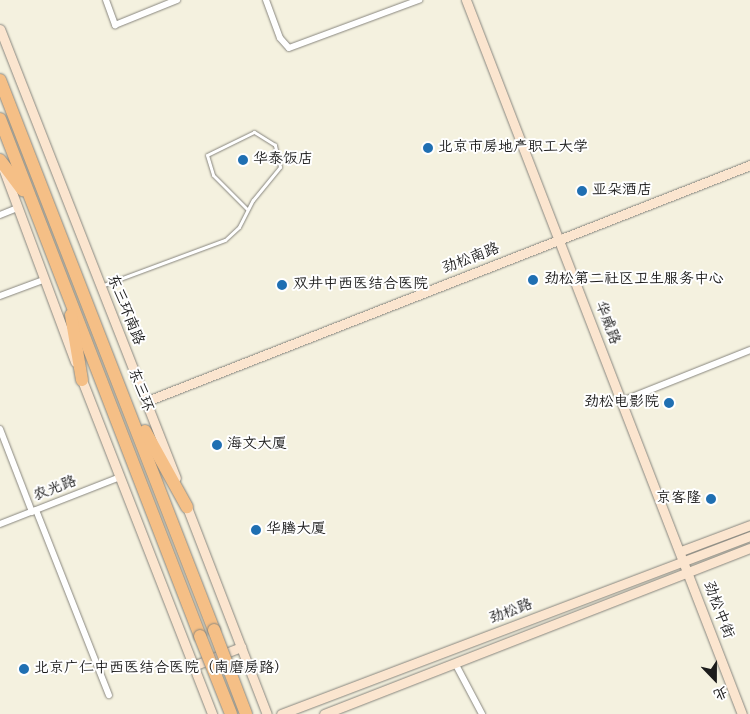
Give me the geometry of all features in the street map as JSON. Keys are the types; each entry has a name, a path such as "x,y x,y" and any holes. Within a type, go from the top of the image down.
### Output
{"highway":[{"name":"东三环","path":"0,80 246,714"},
{"path":"0,119 231,714"},
{"path":"0,161 33,203"},
{"path":"66,288 82,380"},
{"path":"123,393 188,508"}],"street":[{"path":"106,0 115,25 178,0"},
{"path":"266,0 280,38 289,48 419,0"},
{"name":"华威路","path":"466,0 689,572"},
{"name":"东三环南路","path":"0,29 147,401 267,714"},
{"path":"0,161 43,280 212,714"},
{"name":"劲松南路","path":"147,401 750,165"},
{"path":"0,215 17,208"},
{"path":"0,296 43,280"},
{"path":"622,401 750,350"},
{"path":"0,429 109,695"},
{"name":"农光路","path":"0,524 120,477"},
{"path":"681,551 750,525"},
{"name":"劲松路","path":"281,714 750,536"},
{"name":"劲松路","path":"324,714 750,548"},
{"name":"劲松中街","path":"689,572 742,714"},
{"path":"193,666 241,647"},
{"path":"455,663 482,714"}],"lane":[{"path":"101,286 225,240 239,227 248,209 280,167 275,146 254,132 207,155 213,175 248,209"}],"place":[{"name":"北京市房地产职工大学","path":"428,148"},
{"name":"华泰饭店","path":"243,160"},
{"name":"亚朵酒店","path":"582,191"},
{"name":"劲松第二社区卫生服务中心","path":"533,280"},
{"name":"双井中西医结合医院","path":"282,285"},
{"name":"劲松电影院","path":"669,403"},
{"name":"海文大厦","path":"217,445"},
{"name":"京客隆","path":"711,499"},
{"name":"华腾大厦","path":"256,530"},
{"name":"北京广仁中西医结合医院（南磨房路）","path":"24,669"}]}
